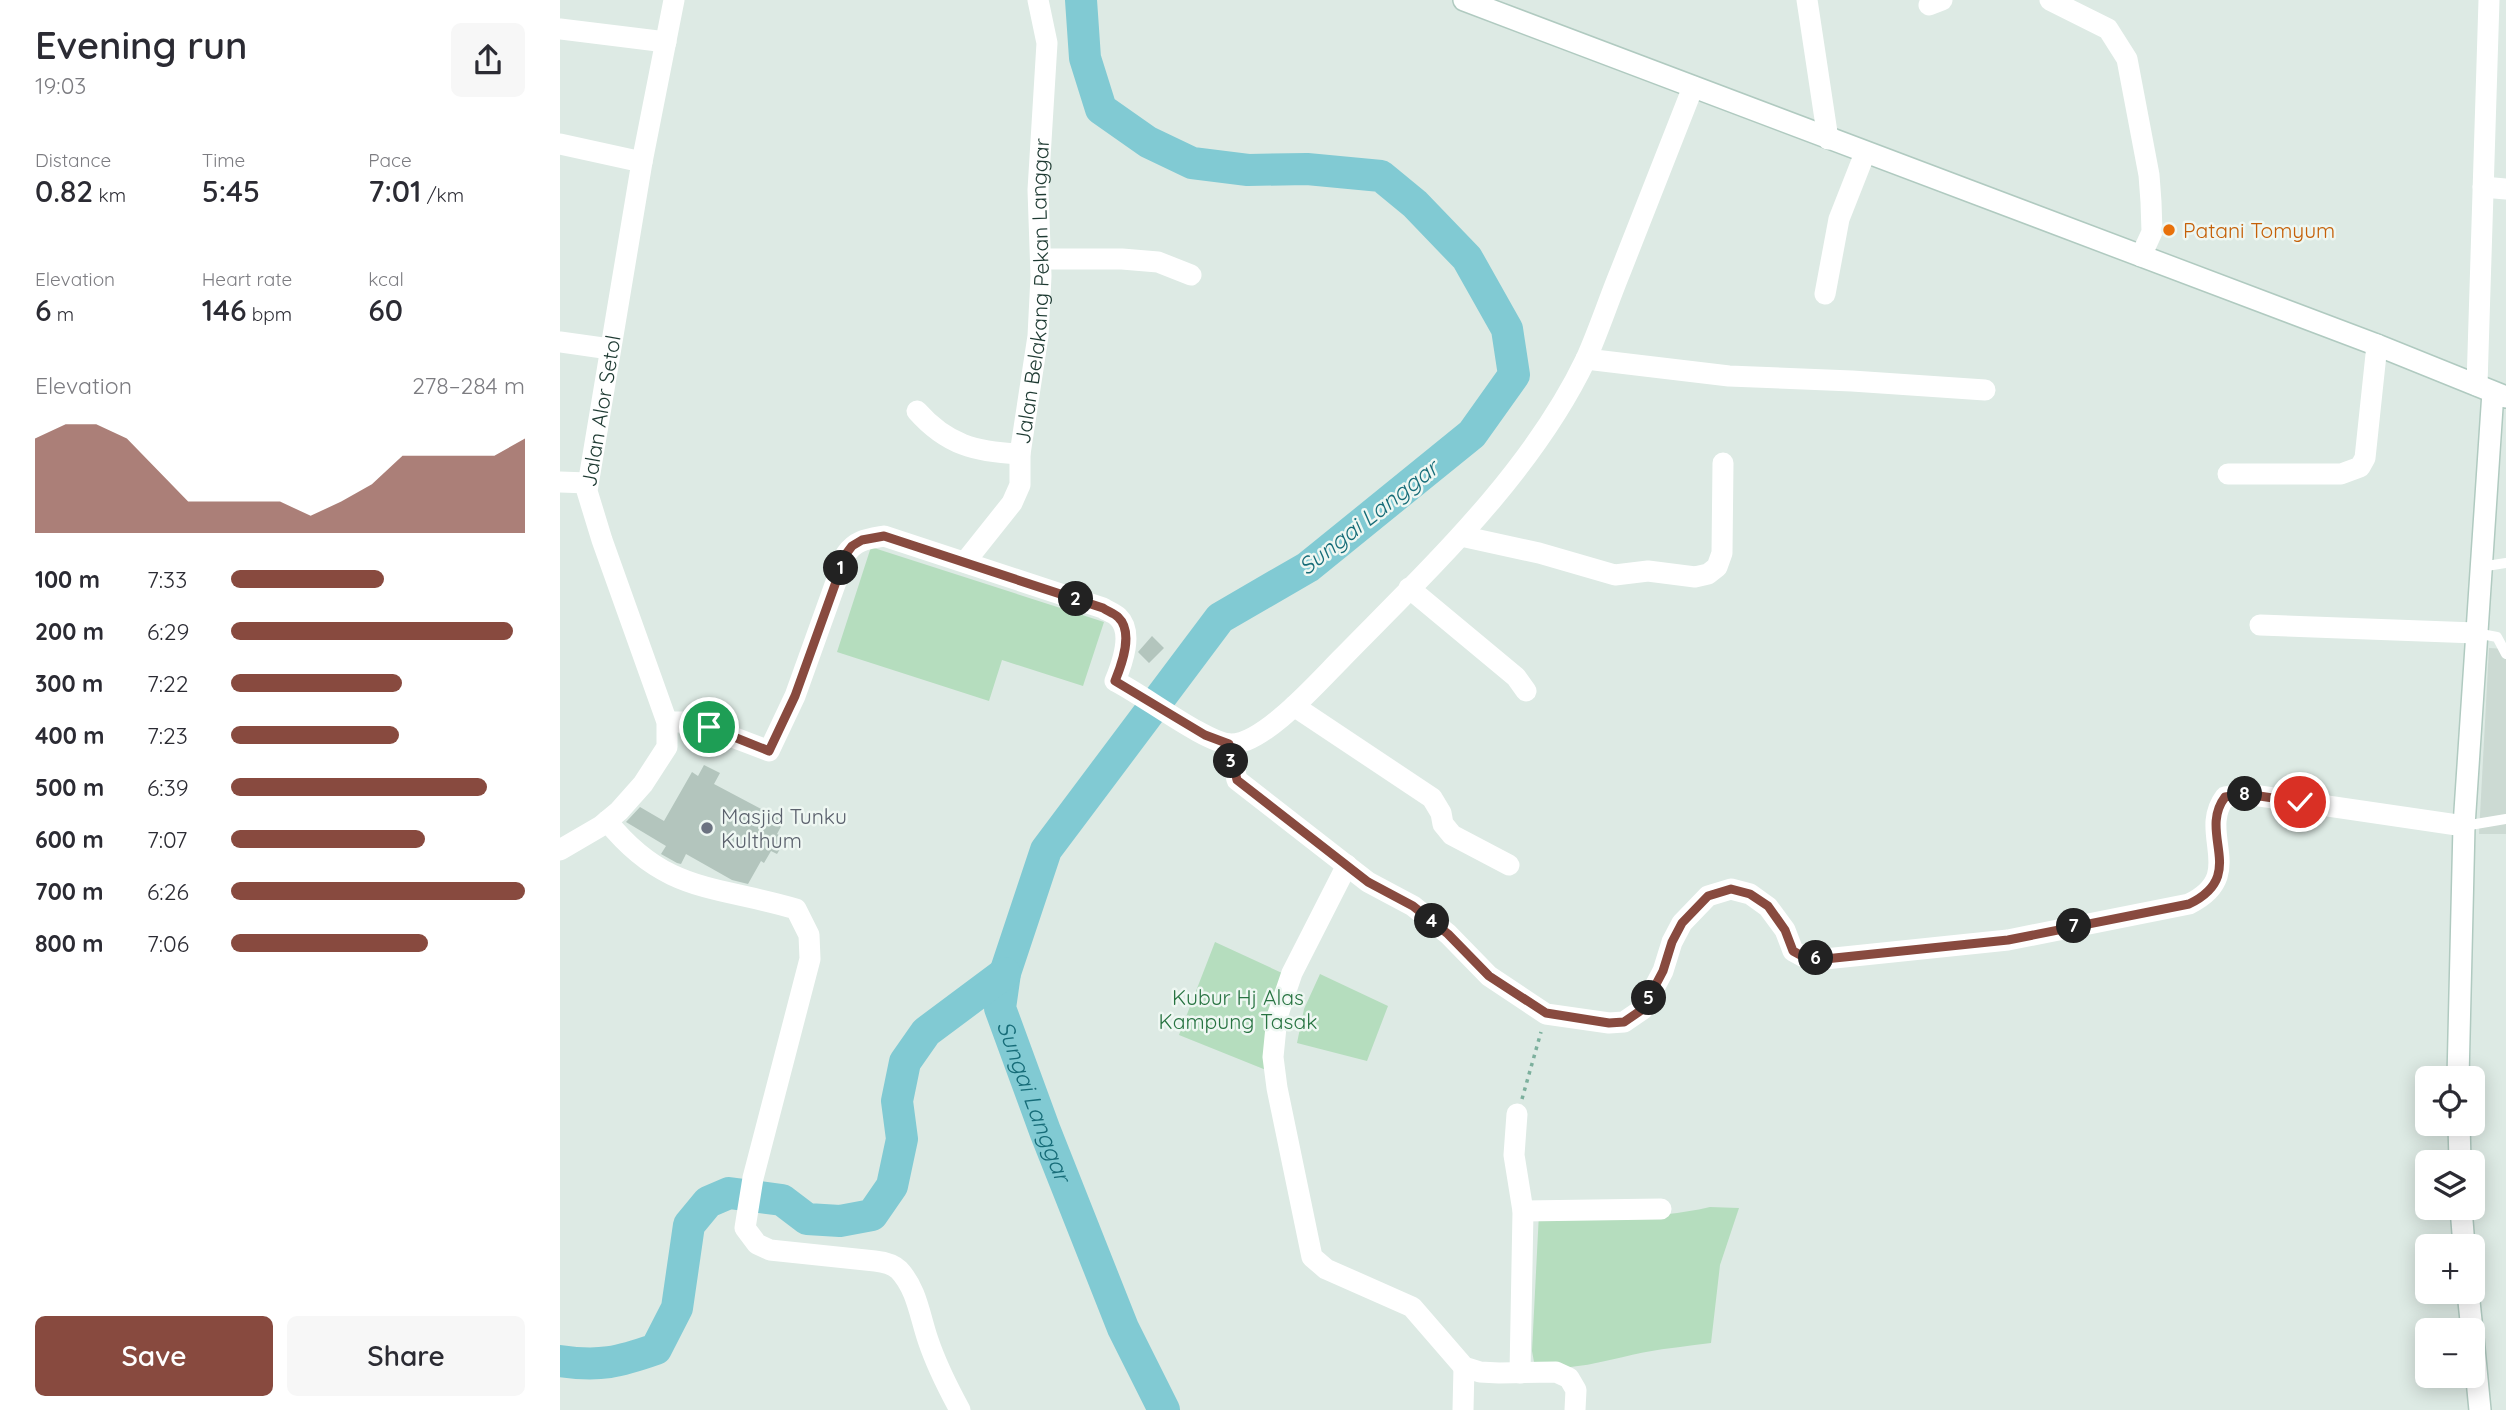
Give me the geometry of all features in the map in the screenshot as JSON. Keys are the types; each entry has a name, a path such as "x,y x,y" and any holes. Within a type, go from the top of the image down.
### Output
{"street":[{"name":"Jalan Alor Setol","path":"560,850 607,821 643,784 667,747 667,722 587,491 642,162 674,0"},
{"name":"Jalan Belakang Pekan Langgar","path":"965,562 1012,503 1020,485 1020,454 1038,336 1041,259 1038,190 1047,43 1038,0"},
{"path":"1464,0 2377,345 2492,391"},
{"path":"1807,0 1828,139"},
{"path":"2050,0 2108,29 2127,59 2151,202 2152,232 2141,256"},
{"path":"2458,1066 2464,826 2492,391 2483,187 2489,0"},
{"path":"560,29 667,42"},
{"path":"667,722 693,722 769,751 795,696 846,554 862,540 884,536 1103,608 1117,616 1125,629 1126,640 1115,681 1205,735 1229,744 1245,742 1259,734 1294,706 1461,536 1501,488 1551,419 1586,359 1693,87"},
{"path":"560,144 642,162"},
{"path":"1825,294 1839,219 1865,153"},
{"path":"2483,187 2506,189"},
{"path":"1041,259 1158,262 1191,275"},
{"path":"560,342 610,349"},
{"path":"2228,474 2341,474 2360,467 2365,458 2377,345"},
{"path":"1586,359 1729,376 1985,390"},
{"path":"916,411 932,428 952,440 984,452 1020,454"},
{"path":"1461,536 1539,553 1615,575 1648,571 1695,577 1708,574 1717,566 1722,553 1723,463"},
{"path":"560,482 588,483"},
{"path":"1409,588 1516,677 1527,691"},
{"path":"2260,625 2476,633"},
{"path":"1294,706 1432,798 1441,813 1443,824 1452,835 1509,865"},
{"path":"1229,744 1237,780 1368,882 1413,906 1448,934 1489,976 1546,1013 1609,1023 1624,1022 1643,1009 1663,971 1672,942 1682,923 1708,896 1731,889 1750,894 1768,906 1785,930 1793,951 1804,957 1825,959 2008,940 2189,904 2207,895 2215,883 2220,868 2216,814 2225,797 2246,794 2464,826"},
{"path":"607,821 631,849 654,867 673,877 712,890 796,909 809,935 810,959 753,1178 745,1228 757,1244 771,1250 886,1262 897,1268 915,1295 929,1343 960,1410"},
{"path":"1348,865 1292,973 1277,1017 1273,1057 1312,1257 1326,1269 1412,1307 1464,1367 1480,1372 1556,1372 1569,1378 1576,1390 1575,1410"},
{"path":"1517,1114 1514,1155 1523,1211 1520,1373"},
{"path":"1523,1211 1661,1209"},
{"path":"1463,1410 1464,1367"},
{"path":"2478,1388 2480,1410"}],"lane":[{"path":"2480,567 2506,563"},
{"path":"2476,633 2497,637 2506,654"},
{"path":"2464,826 2506,819"}],"path":[{"path":"1517,1114 1546,1013"}],"shaded area":[{"path":"2489,648 2506,649 2506,834 2479,834"}],"green space":[{"path":"871,547 1104,622 1083,686 1002,660 989,701 837,652"},
{"name":"Kubur Hj Alas Kampung Tasak","path":"1215,942 1293,978 1271,1072 1179,1035"},
{"name":"Kubur Hj Alas Kampung Tasak","path":"1320,974 1388,1006 1367,1061 1297,1043 1304,1009"},
{"path":"1710,1207 1739,1208 1720,1265 1711,1343 1573,1367 1545,1366 1534,1362 1532,1351 1539,1213 1646,1216"}],"building":[{"path":"1152,636 1164,648 1149,663 1138,652"},
{"name":"Masjid Tunku Kulthum","path":"704,765 720,773 714,784 784,821 777,834 786,839 777,854 771,851 764,863 761,861 748,884 732,880 686,854 681,864 677,863 661,854 666,846 626,822 640,807 664,821 692,772 698,776"}],"waterway":[{"name":"Sungai Langgar","path":"1081,0 1085,58 1101,109 1148,142 1192,163 1248,170 1307,169 1381,176 1415,204 1467,258 1507,329 1514,375 1472,434 1308,567 1220,618 1046,850 1005,973 1000,1008 1045,1131 1123,1328 1164,1410"},
{"path":"560,1361 609,1362 656,1349 677,1308 689,1225 708,1202 729,1193 782,1200 807,1219 840,1221 872,1215 892,1186 902,1139 897,1101 905,1062 926,1032 1005,973"}],"place":[{"name":"Patani Tomyum","path":"2169,230"},
{"name":"Masjid Tunku Kulthum","path":"707,828"}],"route":[{"path":"709,727 769,751 795,696 846,554 852,546 862,540 884,536 965,562 1103,608 1117,616 1125,629 1126,640 1115,681 1205,735 1229,744 1237,780 1368,882 1413,906 1448,934 1489,976 1546,1013 1609,1023 1624,1022 1643,1009 1663,971 1672,942 1682,923 1708,896 1731,889 1750,894 1768,906 1785,930 1793,951 1804,957 1825,959 2008,940 2189,904 2207,895 2215,883 2220,868 2216,814 2225,797 2246,794 2300,802"}]}
